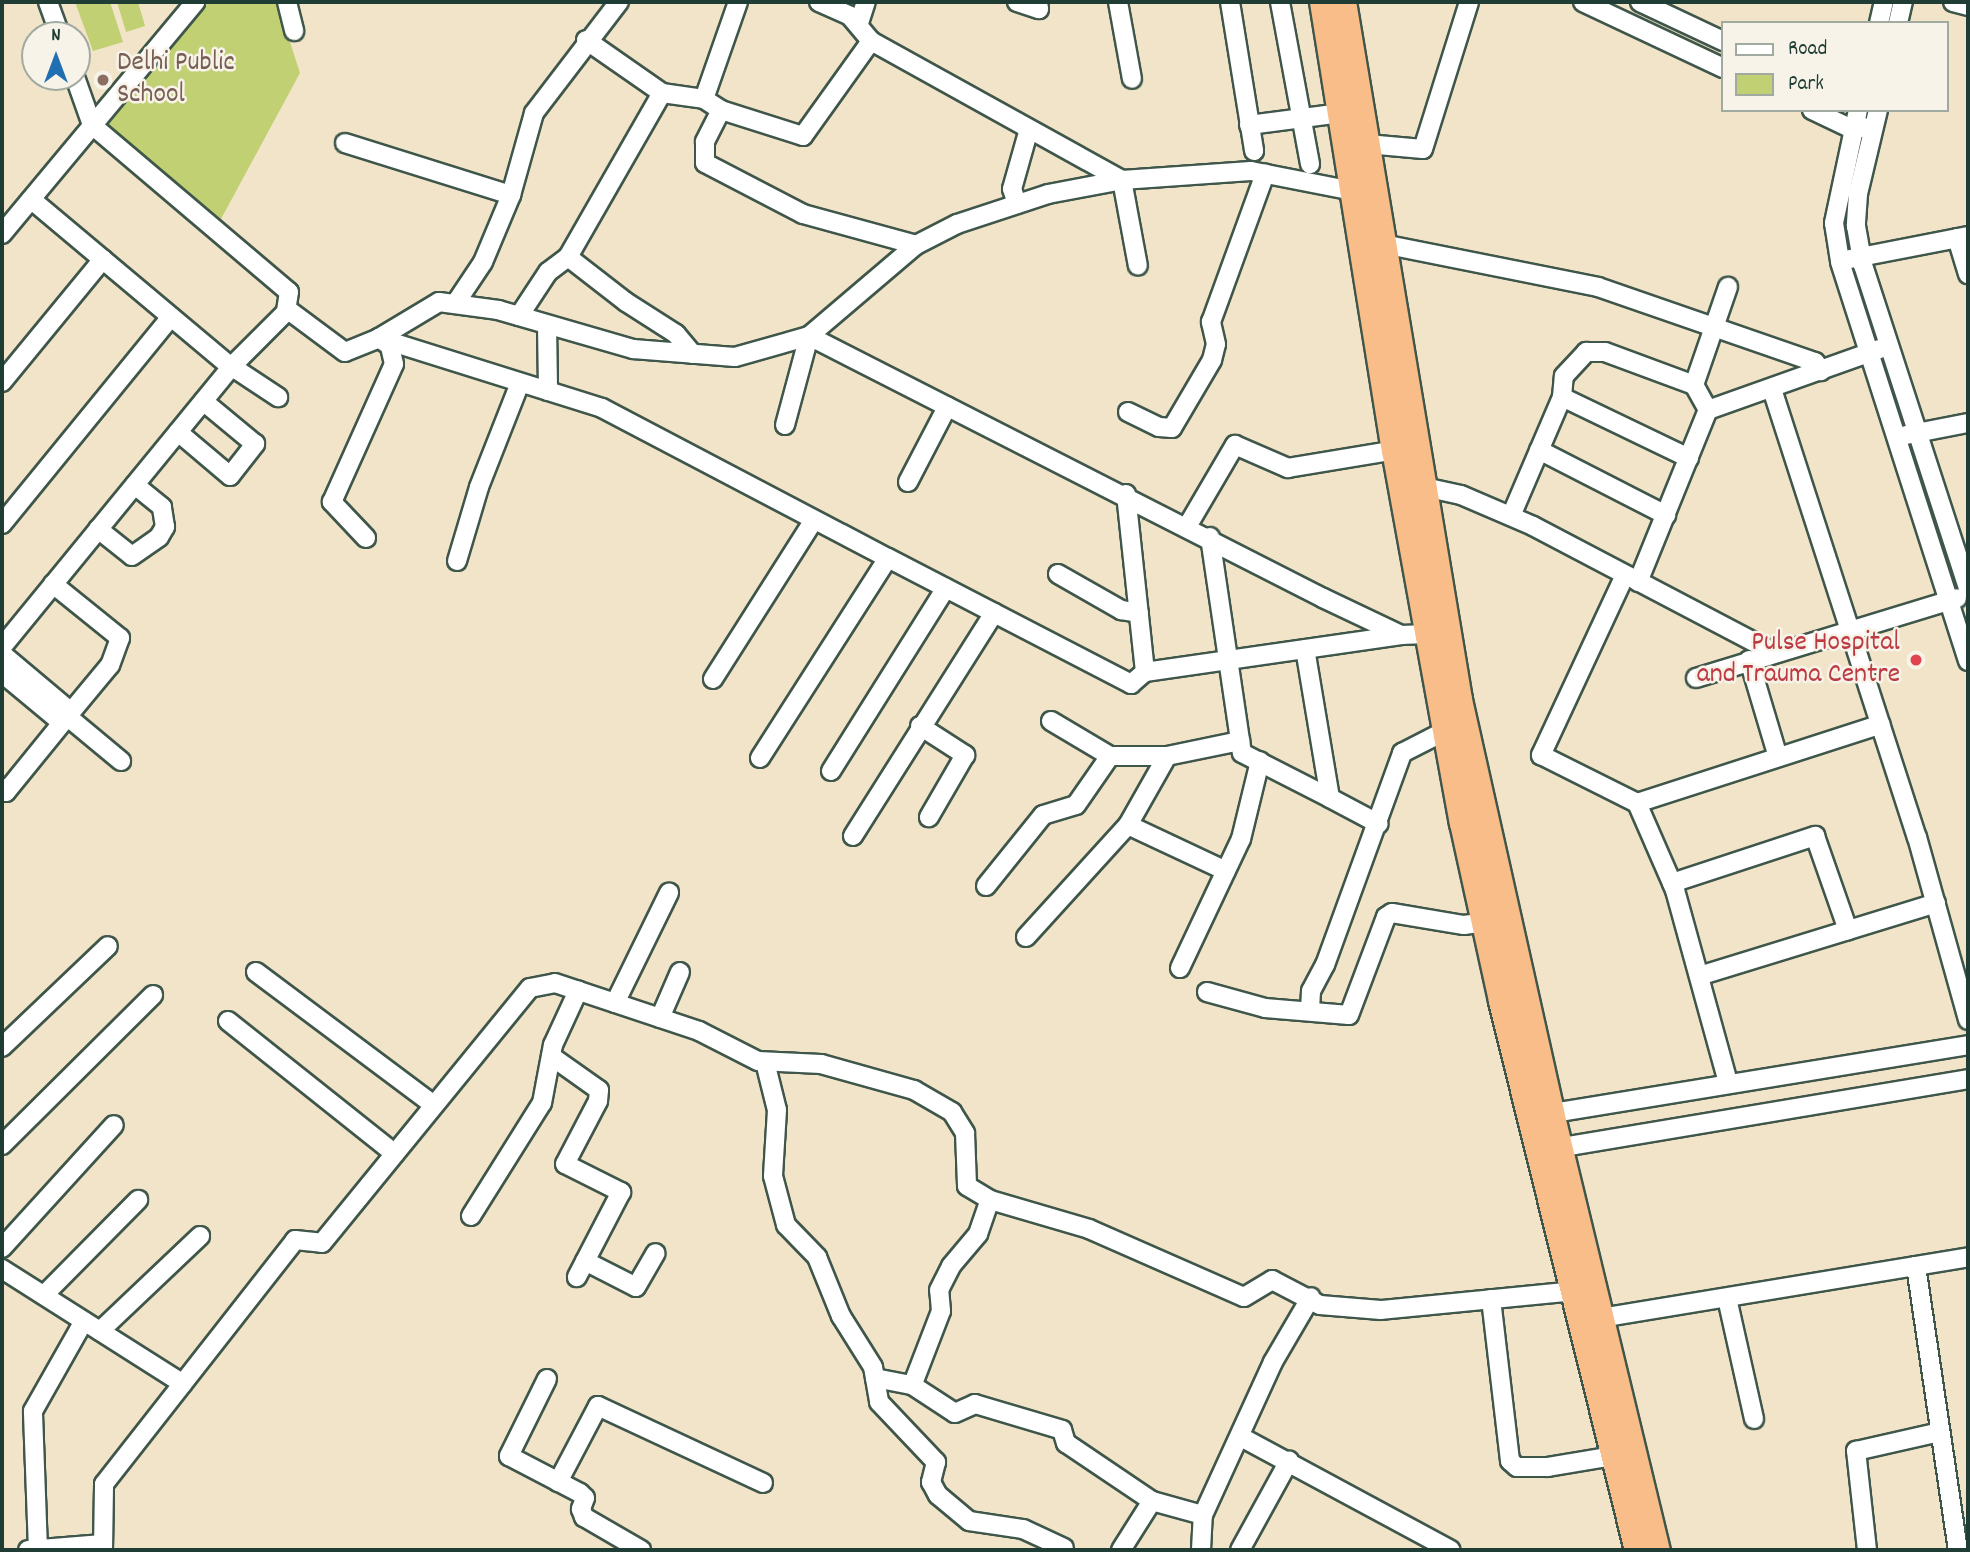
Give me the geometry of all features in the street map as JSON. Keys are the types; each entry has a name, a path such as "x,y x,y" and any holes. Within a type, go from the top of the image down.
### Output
{"highway":[{"path":"1322,2 1395,450 1412,485 1459,700 1549,1150 1574,1291 1638,1550"},
{"path":"1343,2 1384,244 1427,634 1485,922 1541,1115"},
{"path":"1549,1150 1601,1318 1657,1550"}],"street":[{"path":"48,2 55,21"},
{"path":"2,234 195,2"},
{"path":"287,2 294,31"},
{"path":"704,99 738,2"},
{"path":"819,2 832,5 859,23 871,41 1122,180"},
{"path":"859,23 866,2"},
{"path":"1017,2 1039,9 1038,2"},
{"path":"1118,2 1132,79"},
{"path":"1230,2 1254,152"},
{"path":"1280,2 1310,164"},
{"path":"1367,144 1423,149 1469,2"},
{"path":"1583,2 1722,68"},
{"path":"1640,2 1722,41"},
{"path":"1879,21 1884,2"},
{"path":"1898,21 1903,2"},
{"path":"1953,2 1968,5"},
{"path":"456,304 484,262 511,195 534,113 613,4"},
{"path":"586,40 662,93 704,99 721,110 803,136 871,41"},
{"path":"2,647 203,401 287,309 289,292 92,125 80,91"},
{"path":"519,317 548,272 568,257 662,93"},
{"path":"721,110 705,142 705,163 803,214 916,245"},
{"path":"1816,112 1854,130"},
{"path":"1249,125 1341,113"},
{"path":"1868,114 1854,130 1834,223 1840,262 1968,661"},
{"path":"1696,678 1773,652 1947,601 1968,592 1861,257 1856,226 1868,114"},
{"path":"1017,204 1012,189 1029,129"},
{"path":"345,143 511,195"},
{"path":"287,309 345,352 379,338 439,302 519,317 633,349 735,357 809,336 916,245 957,224 1017,204 1122,180 1251,171 1353,191"},
{"path":"1128,412 1159,427 1172,428 1212,360 1216,344 1211,322 1265,174"},
{"path":"1122,180 1138,266"},
{"path":"31,199 232,368 278,397"},
{"path":"1840,262 1963,237 1968,274"},
{"path":"1384,244 1598,286 1815,362 1821,371"},
{"path":"568,257 625,302 676,334 693,354"},
{"path":"2,382 103,260"},
{"path":"1694,385 1728,287"},
{"path":"2,524 171,317"},
{"path":"547,325 548,391"},
{"path":"809,336 1188,525 1401,635"},
{"path":"785,425 809,336"},
{"path":"379,338 602,408 1131,684 1145,672 1401,635 1427,634"},
{"path":"366,538 332,502 394,364 390,346 379,338"},
{"path":"1708,410 1773,389 1889,345"},
{"path":"1511,516 1562,397 1564,376 1586,352 1605,352 1694,385 1708,410"},
{"path":"457,561 479,487 520,383"},
{"path":"1773,389 1881,724 1936,903 1968,1020"},
{"path":"1562,397 1689,458"},
{"path":"178,432 230,476 256,444 203,401"},
{"path":"908,482 947,407"},
{"path":"1708,410 1666,514 1541,755 1637,803 1672,883 1728,1083"},
{"path":"1896,437 1968,423"},
{"path":"1188,525 1235,445 1288,468 1395,450"},
{"path":"1539,450 1666,514"},
{"path":"98,529 132,556 159,537 165,527 162,507 135,485"},
{"path":"1412,485 1461,495 1511,516 1773,652"},
{"path":"1126,494 1145,672"},
{"path":"713,679 814,520"},
{"path":"1210,537 1226,660 1242,753 1379,824"},
{"path":"760,758 888,558"},
{"path":"1058,575 1121,610 1139,613"},
{"path":"2,788 6,792 110,665 120,638 54,584"},
{"path":"831,771 946,588"},
{"path":"853,836 993,613"},
{"path":"1305,649 1330,798"},
{"path":"2,654 67,717 121,761"},
{"path":"1749,660 1778,757"},
{"path":"2,673 67,717"},
{"path":"1051,721 1110,757 1167,757 1240,741"},
{"path":"1637,803 1881,724"},
{"path":"920,726 965,755 929,817"},
{"path":"1310,1010 1311,991 1379,824 1402,753 1446,731"},
{"path":"986,886 1043,815 1076,805 1110,757"},
{"path":"1026,937 1128,825 1167,757"},
{"path":"1180,968 1241,839 1260,761"},
{"path":"1128,825 1226,871"},
{"path":"1672,883 1815,836 1848,930"},
{"path":"615,1003 669,892"},
{"path":"1699,976 1936,903"},
{"path":"1207,992 1265,1008 1349,1015 1387,916 1392,913 1464,925 1485,922"},
{"path":"2,1047 108,946"},
{"path":"256,972 434,1105"},
{"path":"660,1018 680,972"},
{"path":"28,1550 103,1547 104,1484 295,1240 322,1243 530,988 555,983 660,1018 765,1062 821,1064 914,1090 952,1112 965,1133 967,1186 990,1200 1089,1229 1244,1297 1272,1280 1311,1297 1320,1305 1381,1310 1574,1291"},
{"path":"471,1216 542,1103 551,1056 578,991"},
{"path":"2,1145 153,995"},
{"path":"228,1021 395,1154"},
{"path":"1541,1115 1968,1045"},
{"path":"551,1056 599,1090 565,1164 621,1192 581,1269 636,1287 656,1253"},
{"path":"765,1062 777,1110 773,1176 786,1225 817,1257 841,1316 875,1378 879,1402 936,1462 930,1482 938,1495 969,1521 1023,1529 1064,1548"},
{"path":"1549,1150 1968,1079"},
{"path":"2,1248 114,1125"},
{"path":"44,1295 138,1200"},
{"path":"914,1381 942,1311 939,1290 951,1266 978,1234 990,1200"},
{"path":"100,1331 200,1236"},
{"path":"1601,1318 1968,1257"},
{"path":"1916,1266 1958,1550"},
{"path":"2,1269 183,1384"},
{"path":"1200,1550 1203,1515 1241,1437 1273,1362 1311,1297"},
{"path":"1727,1298 1754,1419"},
{"path":"1491,1299 1510,1461 1517,1467 1548,1467 1614,1456"},
{"path":"38,1550 33,1411 83,1321"},
{"path":"875,1378 912,1385 955,1413 975,1404 1062,1430 1066,1443 1152,1502 1203,1515"},
{"path":"547,1379 509,1456 585,1497 581,1509 584,1517 641,1550"},
{"path":"558,1482 598,1406 763,1483"},
{"path":"1867,1550 1856,1451 1940,1432"},
{"path":"1241,1437 1451,1550"},
{"path":"1240,1550 1289,1461"},
{"path":"1121,1550 1152,1502"}],"green space":[{"path":"75,2 110,2 123,42 93,51 91,21 82,21"},
{"path":"117,2 138,2 145,26 126,32"},
{"path":"209,2 277,2 300,73 221,219 108,125"}],"place":[{"name":"Delhi Public School","path":"103,80"},
{"name":"Pulse Hospital and Trauma Centre","path":"1916,660"}]}
